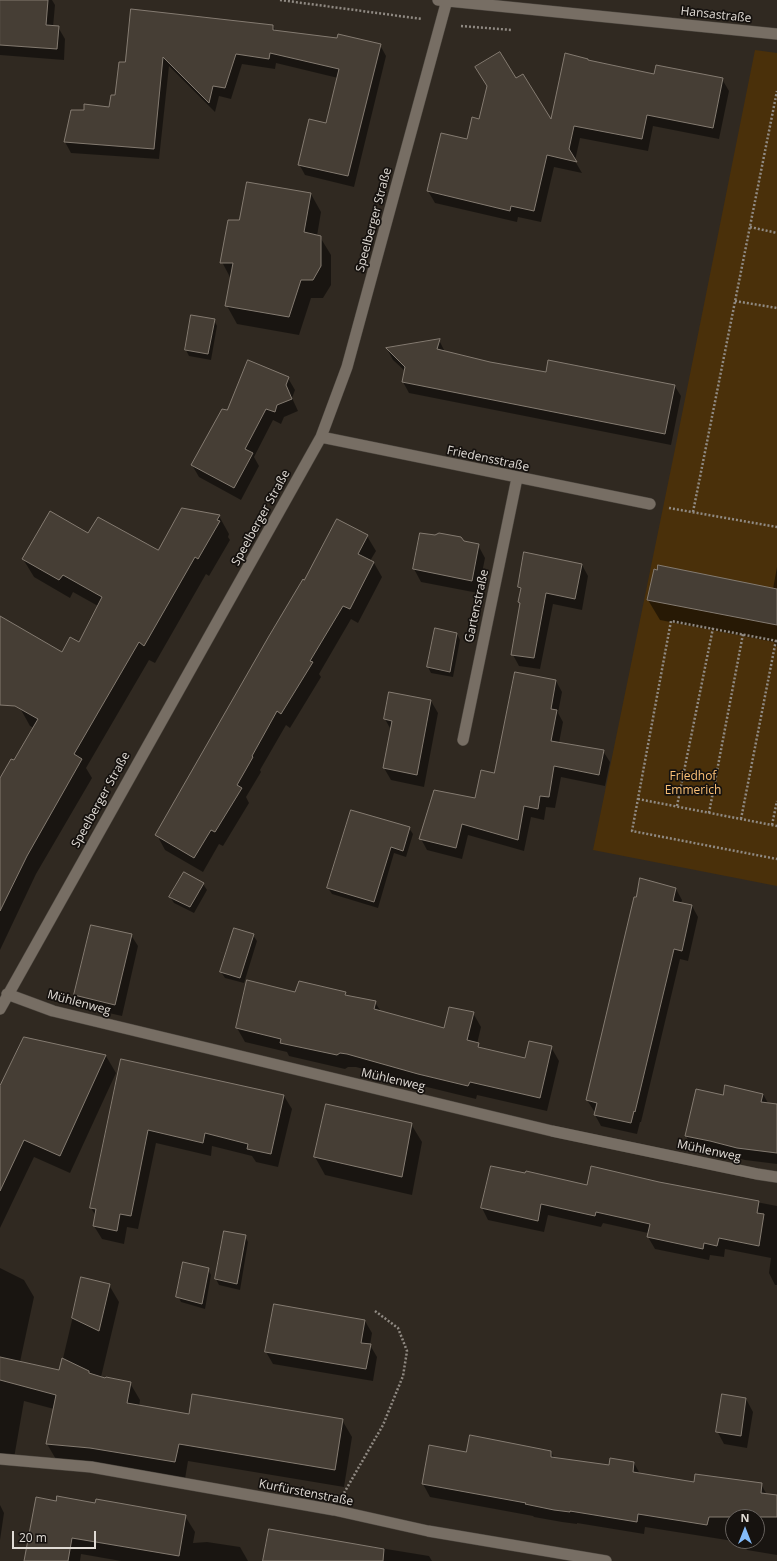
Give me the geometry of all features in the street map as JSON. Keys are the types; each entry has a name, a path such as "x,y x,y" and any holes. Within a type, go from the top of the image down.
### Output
{"street":[{"name":"Hansastraße","path":"444,0 777,34"},
{"name":"Speelberger Straße","path":"0,1009 7,994 321,437 347,367 444,0"},
{"name":"Friedensstraße","path":"321,437 650,504"},
{"name":"Gartenstraße","path":"463,740 517,478"},
{"name":"Mühlenweg","path":"7,994 53,1011 552,1131 777,1177"},
{"name":"Kurfürstenstraße","path":"0,1459 91,1467 334,1510 428,1532 606,1561"}],"path":[{"path":"280,0 426,20"},
{"path":"693,512 777,91"},
{"path":"750,227 777,233"},
{"path":"735,301 777,308"},
{"path":"650,504 777,527"},
{"path":"741,819 777,641 672,621 632,831 777,859"},
{"path":"677,806 712,628"},
{"path":"709,813 743,634"},
{"path":"638,799 777,826"},
{"path":"772,825 777,801"},
{"path":"334,1510 383,1426 403,1376 407,1351 398,1328 375,1311"}],"green space":[{"name":"Friedhof Emmerich","path":"755,50 777,53 777,886 593,850"}],"building":[{"path":"0,0 48,0 46,25 59,26 57,49 0,45"},
{"path":"131,9 273,25 273,30 337,38 338,34 381,44 348,176 298,165 309,119 326,123 339,69 270,53 269,59 236,54 225,88 213,86 209,103 163,57 154,149 64,142 71,110 84,110 84,104 109,107 111,95 115,95 119,62 125,62"},
{"path":"500,52 516,78 523,74 551,119 565,53 588,60 654,74 656,65 723,78 713,128 647,115 642,139 574,126 569,149 577,162 547,155 534,211 511,206 510,211 427,191 441,133 467,139 472,117 479,119 487,86 475,67"},
{"path":"247,182 311,193 304,232 321,236 321,266 313,280 301,280 289,317 225,306 233,263 220,263 228,220 239,220"},
{"path":"191,315 215,319 208,354 185,350"},
{"path":"440,339 437,349 490,362 546,372 548,360 675,385 665,434 402,382 405,367 386,348"},
{"path":"248,360 289,377 286,385 292,399 277,405 275,412 266,409 245,449 253,453 234,488 191,465 222,409 227,410"},
{"path":"182,508 220,515 217,520 220,521 198,559 195,557 144,646 139,642 74,754 82,759 27,856 0,911 0,778 11,759 14,760 38,719 15,706 0,705 0,616 62,652 70,637 79,642 102,597 63,575 59,580 22,559 50,511 88,533 98,517 158,550"},
{"path":"337,519 368,535 358,554 374,562 350,609 343,606 310,661 313,662 281,714 277,711 237,785 242,788 215,832 211,830 194,858 155,835 269,636 303,579 304,580"},
{"path":"420,533 435,535 439,533 461,537 464,541 479,544 472,581 413,569"},
{"path":"524,552 582,564 575,599 546,593 534,658 511,655 520,603 518,602 521,588 518,587"},
{"path":"658,565 777,589 777,625 647,600 654,569 657,570"},
{"path":"435,628 457,633 450,672 427,667"},
{"path":"515,672 556,680 551,709 557,710 551,741 604,750 599,775 554,766 549,797 540,796 538,809 524,806 518,840 462,824 456,848 419,839 434,790 475,798 481,770 494,773"},
{"path":"389,692 431,700 417,775 383,768 392,721 384,719"},
{"path":"351,810 410,827 403,851 391,847 374,902 327,888"},
{"path":"184,872 204,883 190,907 169,897"},
{"path":"640,878 676,888 673,901 692,905 682,951 674,949 635,1112 634,1111 631,1123 594,1115 597,1103 586,1100 634,897 636,897"},
{"path":"91,925 132,934 115,1005 74,995"},
{"path":"234,928 254,934 240,978 220,972"},
{"path":"247,980 295,992 299,981 346,992 345,995 376,1001 374,1009 444,1028 449,1007 474,1012 467,1040 479,1043 478,1047 525,1058 529,1041 552,1046 540,1098 470,1082 468,1086 347,1054 340,1053 337,1055 280,1043 281,1039 236,1028"},
{"path":"24,1037 106,1055 60,1156 24,1140 0,1191 0,1086"},
{"path":"121,1059 284,1095 271,1154 247,1149 248,1144 205,1133 203,1143 148,1130 131,1216 120,1214 117,1231 93,1226 96,1209 90,1208"},
{"path":"725,1085 763,1094 761,1102 777,1104 777,1153 737,1148 685,1136 696,1089 723,1095"},
{"path":"326,1104 412,1123 402,1177 314,1157"},
{"path":"491,1166 525,1173 526,1171 587,1185 591,1166 659,1182 759,1201 757,1213 764,1214 759,1246 719,1238 717,1246 704,1243 703,1249 647,1237 650,1224 596,1212 595,1216 541,1204 538,1221 481,1208"},
{"path":"224,1231 246,1235 237,1284 215,1279"},
{"path":"183,1262 209,1268 202,1304 176,1297"},
{"path":"81,1277 110,1284 99,1331 72,1318"},
{"path":"274,1304 365,1320 361,1343 371,1344 366,1369 265,1352"},
{"path":"0,1357 59,1370 62,1358 89,1371 89,1373 105,1378 131,1382 127,1403 189,1414 192,1394 343,1419 335,1470 179,1444 175,1462 90,1448 46,1444 56,1395 0,1380"},
{"path":"722,1394 746,1398 741,1436 716,1432"},
{"path":"470,1435 551,1451 551,1457 609,1465 610,1458 634,1462 633,1472 694,1482 695,1474 762,1483 761,1493 777,1495 777,1517 765,1517 765,1509 725,1509 725,1517 709,1517 707,1525 638,1514 637,1522 570,1511 554,1510 525,1504 526,1503 422,1484 429,1445 466,1452"},
{"path":"57,1496 95,1503 96,1499 186,1515 179,1556 72,1538 68,1561 24,1561 36,1497 56,1501"},
{"path":"269,1529 384,1549 383,1561 263,1561"}]}
